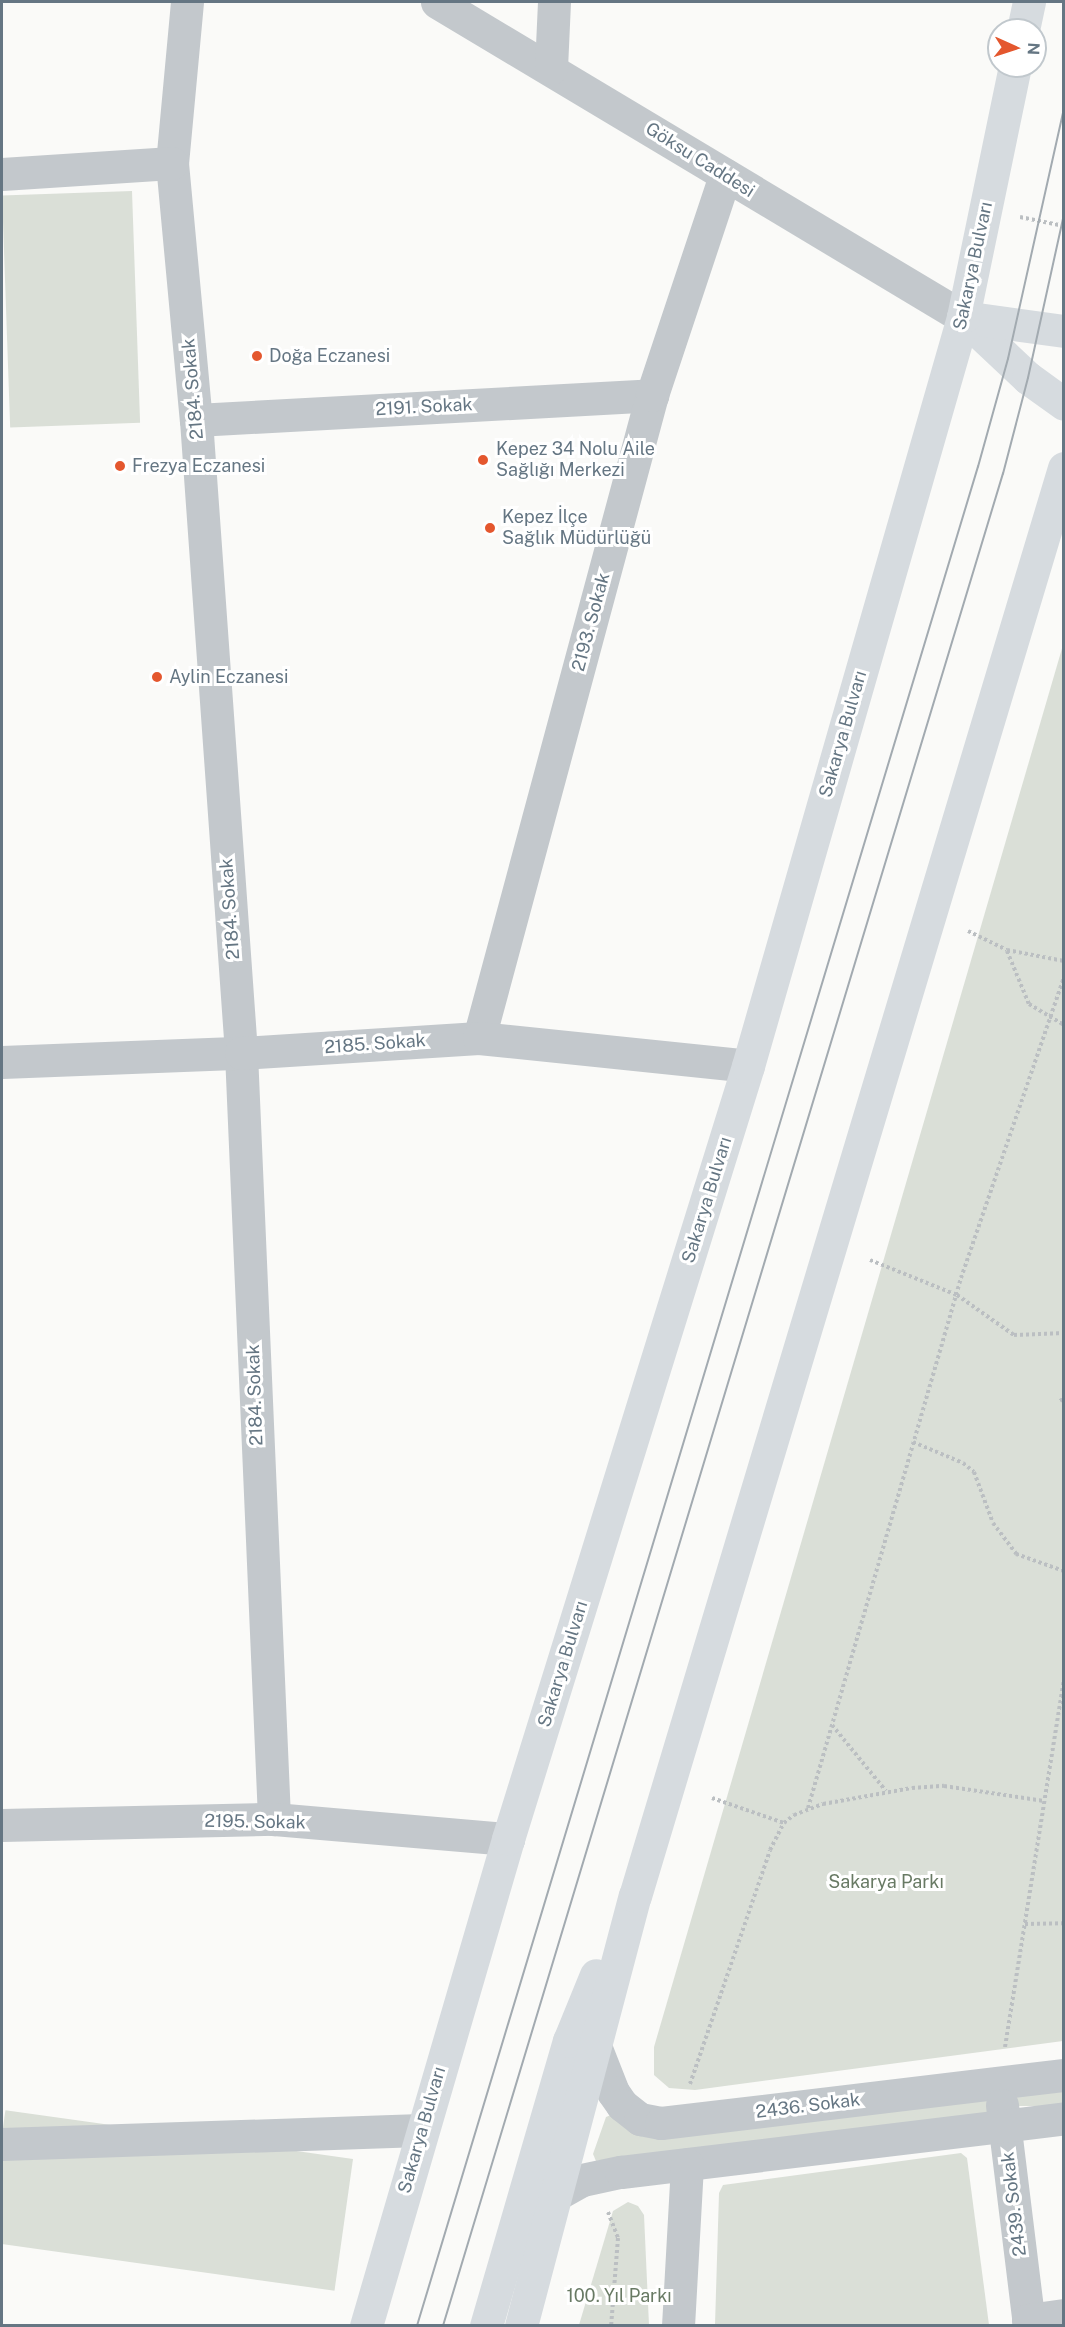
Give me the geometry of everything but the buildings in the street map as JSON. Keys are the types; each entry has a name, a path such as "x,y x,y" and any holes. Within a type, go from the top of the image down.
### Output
{"main road":[{"path":"1026,18 1029,2"},
{"name":"Sakarya Bulvarı","path":"366,2325 421,2130 508,1839 748,1066 963,317 1013,78"},
{"path":"963,317 1064,331"},
{"path":"963,317 1028,378 1064,404"},
{"path":"520,2325 557,2194 635,1896 1062,482"},
{"path":"486,2325 569,2041 600,1964 635,1896"}],"street":[{"name":"2184. Sokak","path":"188,2 172,163 196,420 241,1053 274,1819"},
{"name":"Göksu Caddesi","path":"438,2 963,317"},
{"path":"551,68 554,2"},
{"path":"2,174 172,163"},
{"name":"2193. Sokak","path":"479,1038 652,395 725,175"},
{"name":"2191. Sokak","path":"196,420 652,395"},
{"name":"2185. Sokak","path":"2,1062 241,1053 479,1038 748,1066"},
{"name":"2195. Sokak","path":"2,1825 274,1819 508,1839"},
{"name":"2436. Sokak","path":"595,2046 613,2092 622,2105 650,2122 677,2122 1064,2075"},
{"name":"2439. Sokak","path":"1000,2083 1029,2323"},
{"path":"557,2194 590,2178 1064,2118"},
{"path":"2,2144 421,2130"},
{"path":"678,2325 687,2164"},
{"path":"1029,2323 1064,2315"}],"path":[{"path":"985,211 1064,226"},
{"path":"968,931 1007,950 1064,962"},
{"path":"1007,950 1021,992 1029,1004 1049,1019 1064,1025"},
{"path":"808,1808 957,1295 1064,977"},
{"path":"870,1260 957,1295 1014,1335 1064,1333"},
{"path":"913,1442 963,1463 974,1472 993,1523 1016,1554 1064,1571"},
{"path":"1000,2083 1064,1678"},
{"path":"832,1724 886,1791"},
{"path":"677,2122 770,1851 784,1823 808,1808 886,1791 944,1786 1044,1801"},
{"path":"712,1798 784,1823"},
{"path":"1025,1924 1064,1923"},
{"path":"607,2209 618,2238 611,2325"}],"green space":[{"path":"132,191 140,423 10,427 2,196"},
{"name":"Sakarya Parkı","path":"1063,645 1063,2041 695,2090 669,2088 654,2075 654,2047"},
{"path":"1012,2088 1063,2088 1063,2106 1012,2106"},
{"path":"988,2097 991,2115 596,2161 593,2154 606,2117 611,2115"},
{"path":"5,2110 353,2159 334,2291 2,2244 2,2134"},
{"path":"961,2153 967,2158 989,2325 715,2325 719,2193 723,2185"},
{"name":"100. Yıl Parkı","path":"628,2202 638,2206 644,2215 649,2325 579,2325 613,2211"}],"tram line":[{"path":"417,2326 978,467 1008,359 1064,109"},
{"path":"443,2326 1003,474 1028,378 1064,214"}],"place":[{"name":"Doğa Eczanesi","path":"257,356"},
{"name":"Kepez 34 Nolu Aile Sağlığı Merkezi","path":"483,460"},
{"name":"Frezya Eczanesi","path":"120,466"},
{"name":"Kepez İlçe Sağlık Müdürlüğü","path":"490,528"},
{"name":"Aylin Eczanesi","path":"157,677"}]}
